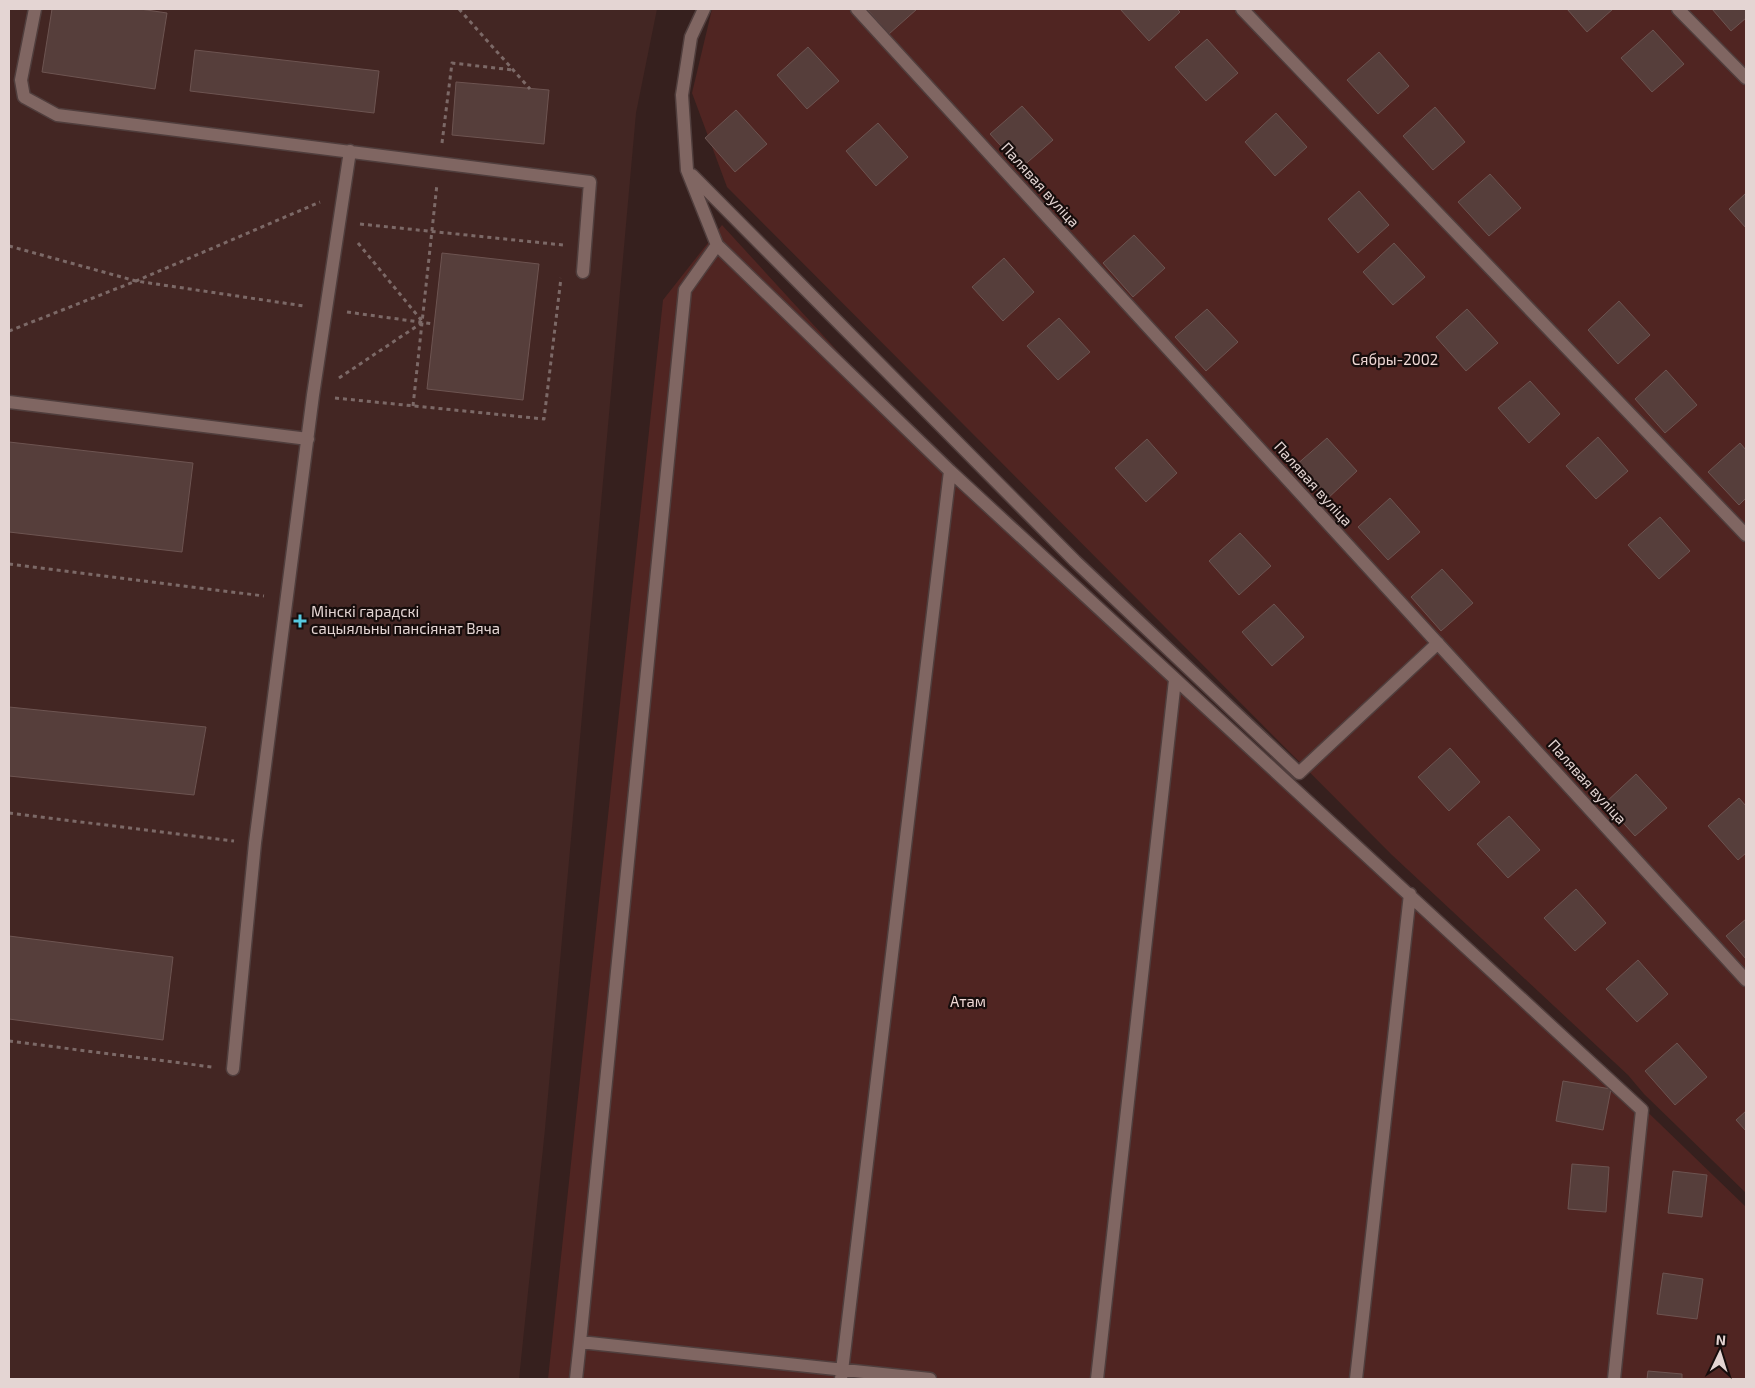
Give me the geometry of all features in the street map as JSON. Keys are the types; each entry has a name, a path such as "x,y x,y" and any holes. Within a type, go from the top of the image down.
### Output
{"lane":[{"path":"35,9 15,81 24,96 57,115 590,182 583,272"},
{"path":"704,9 691,37 682,95 687,170 717,245 950,470 1174,680 1410,894 1642,1110 1614,1379"},
{"name":"Палявая вуліца","path":"857,9 1746,980"},
{"path":"1242,9 1746,535"},
{"path":"1678,9 1746,78"},
{"path":"233,1070 255,843 313,395 350,151"},
{"path":"687,170 1075,561 1299,773 1438,643"},
{"path":"576,1379 685,290 717,245"},
{"path":"9,402 308,439"},
{"path":"842,1375 950,470"},
{"path":"1097,1379 1174,680"},
{"path":"1356,1379 1410,894"},
{"path":"580,1342 842,1375 930,1379"}],"path":[{"path":"459,9 530,88"},
{"path":"413,406 452,63 513,70"},
{"path":"9,331 136,281 344,191"},
{"path":"340,222 586,247"},
{"path":"340,222 423,322"},
{"path":"563,254 565,245"},
{"path":"9,246 136,281 326,310 434,324"},
{"path":"313,395 544,419 561,274"},
{"path":"313,395 423,322"},
{"path":"9,564 287,598"},
{"path":"9,813 255,843"},
{"path":"9,1041 233,1070"}],"shaded area":[{"name":"Мінскі гарадскі сацыяльны пансіянат Вяча","path":"9,9 657,9 636,113 545,1129 519,1379 9,1379"}],"green space":[{"name":"Сябры-2002","path":"712,9 1746,9 1746,1193 1644,1094 1628,1075 1392,855 727,187 692,93"},
{"name":"Атам","path":"722,225 931,453 1602,1068 1746,1207 1746,1379 548,1379 663,300"}],"building":[{"path":"52,9 140,9 167,13 155,89 42,72"},
{"path":"867,9 917,9 889,34"},
{"path":"1120,9 1177,9 1180,12 1149,41"},
{"path":"1567,9 1613,9 1587,32"},
{"path":"1712,9 1746,9 1746,18 1731,31"},
{"path":"1653,30 1684,64 1652,92 1621,58"},
{"path":"1207,39 1238,73 1206,101 1175,67"},
{"path":"808,47 839,81 807,109 777,75"},
{"path":"195,50 379,71 374,113 190,91"},
{"path":"1379,52 1409,86 1378,114 1347,80"},
{"path":"456,82 549,90 544,144 452,135"},
{"path":"1022,106 1053,140 1021,168 990,134"},
{"path":"1435,107 1465,142 1433,170 1403,136"},
{"path":"736,110 767,144 735,172 705,138"},
{"path":"1276,113 1307,147 1275,176 1245,142"},
{"path":"878,123 908,157 876,186 846,151"},
{"path":"1490,174 1521,208 1489,236 1458,202"},
{"path":"1359,191 1389,225 1358,253 1328,219"},
{"path":"1746,193 1746,228 1729,209"},
{"path":"1134,235 1165,268 1133,297 1103,263"},
{"path":"1394,243 1425,277 1393,305 1363,272"},
{"path":"442,253 539,264 523,400 427,389"},
{"path":"1004,258 1034,292 1003,321 972,287"},
{"path":"1619,301 1650,335 1618,364 1588,330"},
{"path":"1207,309 1238,342 1206,371 1175,337"},
{"path":"1467,309 1498,343 1466,371 1436,337"},
{"path":"1059,318 1090,352 1058,380 1027,346"},
{"path":"1666,370 1697,405 1665,433 1635,399"},
{"path":"1530,381 1560,414 1529,443 1498,408"},
{"path":"1598,437 1628,471 1596,499 1566,466"},
{"path":"1327,438 1357,471 1326,500 1295,466"},
{"path":"1147,439 1177,473 1146,502 1115,468"},
{"path":"9,442 193,463 182,552 9,532"},
{"path":"1740,443 1746,450 1746,498 1739,505 1708,472"},
{"path":"1390,498 1420,532 1388,560 1358,527"},
{"path":"1660,517 1690,551 1659,579 1628,545"},
{"path":"1240,533 1271,566 1239,595 1209,561"},
{"path":"1442,569 1473,603 1441,631 1411,597"},
{"path":"1274,604 1304,637 1272,666 1242,632"},
{"path":"9,707 206,727 194,795 9,776"},
{"path":"1450,748 1480,782 1449,811 1418,777"},
{"path":"1636,774 1667,808 1635,836 1605,803"},
{"path":"1739,798 1746,806 1746,853 1738,860 1708,826"},
{"path":"1509,816 1540,850 1508,878 1477,844"},
{"path":"1576,889 1606,923 1575,951 1544,918"},
{"path":"1746,919 1746,959 1726,936"},
{"path":"9,936 173,957 163,1040 9,1019"},
{"path":"1638,960 1668,994 1637,1022 1606,989"},
{"path":"1677,1043 1707,1077 1675,1105 1645,1071"},
{"path":"1563,1081 1611,1089 1603,1130 1556,1121"},
{"path":"1746,1111 1746,1131 1736,1120"},
{"path":"1572,1164 1609,1167 1606,1212 1568,1209"},
{"path":"1673,1171 1707,1175 1702,1217 1668,1213"},
{"path":"1663,1273 1703,1279 1697,1319 1657,1314"},
{"path":"1648,1371 1682,1374 1682,1379 1647,1379"}],"place":[{"name":"Мінскі гарадскі сацыяльны пансіянат Вяча","path":"300,621"}]}
